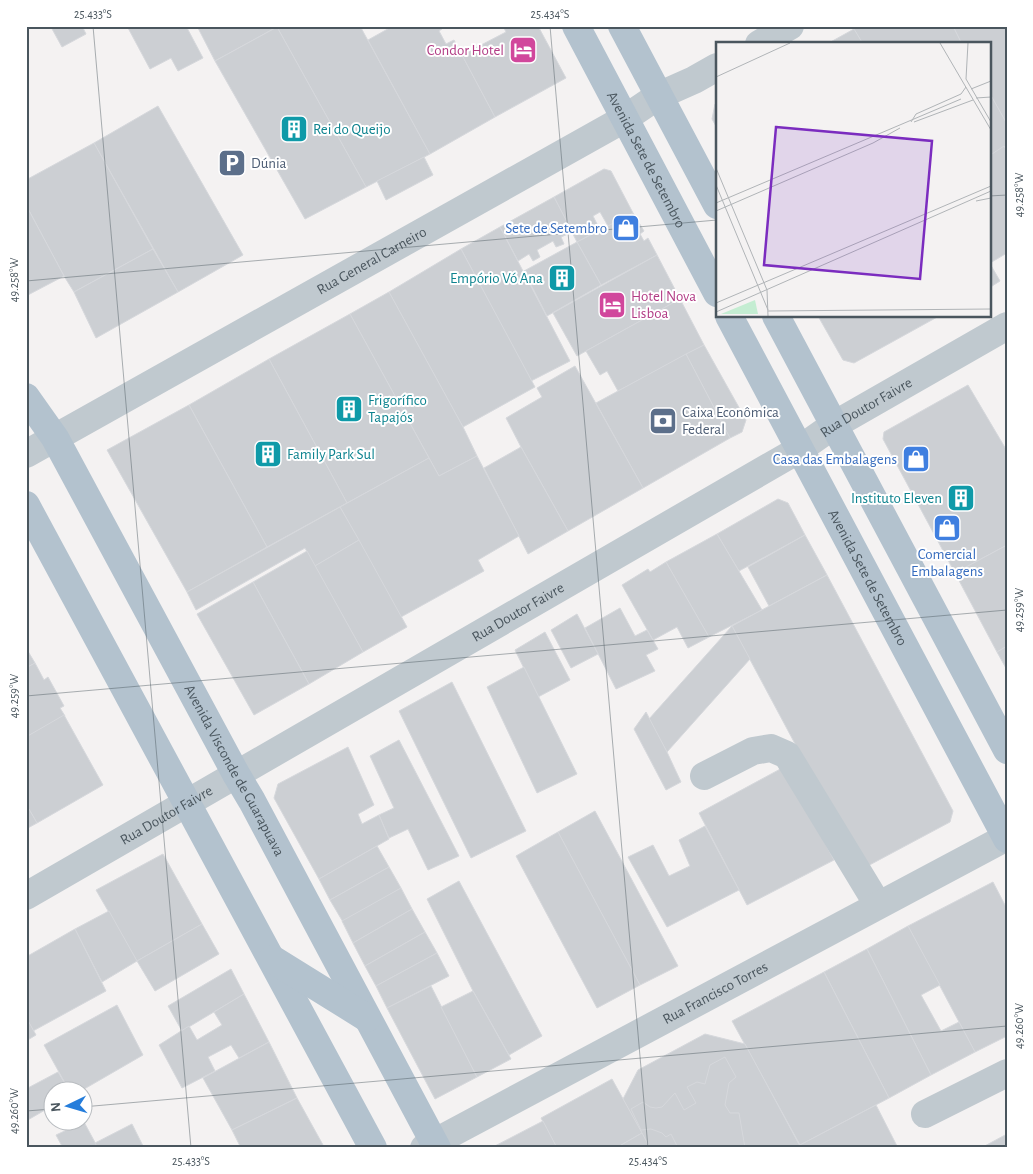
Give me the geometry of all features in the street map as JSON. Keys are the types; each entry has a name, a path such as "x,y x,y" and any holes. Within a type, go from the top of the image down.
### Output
{"main road":[{"name":"Avenida Sete de Setembro","path":"576,26 716,291"},
{"path":"622,26 716,203"},
{"name":"Avenida Sete de Setembro","path":"730,318 1006,837"},
{"path":"777,318 1007,750"},
{"name":"Avenida Visconde de Guarapuava","path":"26,397 55,438 252,801 368,1018 432,1146"},
{"path":"26,505 372,1148"},
{"path":"270,958 368,1018"}],"street":[{"path":"762,42 790,26"},
{"name":"Rua General Carneiro","path":"26,454 624,119 658,96 716,68"},
{"name":"Rua Doutor Faivre","path":"26,896 800,449 834,425 1007,326"},
{"path":"704,776 753,751 771,748 786,755 878,905"},
{"name":"Rua Francisco Torres","path":"432,1146 1006,837"},
{"path":"926,1114 1007,1073"}],"building":[{"path":"48,26 82,26 86,34 62,47 51,27"},
{"path":"127,26 186,26 203,58 178,71 171,58 150,69"},
{"path":"197,26 277,26 277,27 215,61"},
{"name":"Rei do Queijo","path":"278,26 360,26 430,154 366,187"},
{"name":"Condor Hotel","path":"393,26 446,26 439,31 446,44 454,40 495,117 430,154 368,40"},
{"path":"503,26 538,26 566,78 495,117 462,55 506,32"},
{"path":"859,26 953,26 961,42 862,42 854,29"},
{"path":"953,26 1007,26 1007,124 990,94 990,42 961,42"},
{"name":"Rei do Queijo","path":"277,27 366,187 305,219 215,61"},
{"path":"854,29 862,42 831,42"},
{"path":"990,94 1007,124 1007,145 990,155"},
{"path":"715,104 716,104 716,126 712,119"},
{"path":"158,106 243,255 178,292 94,143"},
{"path":"94,143 153,249 74,292 26,205 26,180"},
{"path":"1004,146 1007,151 1007,253 990,263 990,155"},
{"path":"424,157 433,175 386,200 377,181"},
{"path":"604,169 611,171 633,213 608,226 600,212 593,216 600,230 577,242 554,197"},
{"path":"554,197 567,222 563,224 568,234 561,237 564,244 556,247 553,241 537,250 540,257 533,261 529,254 518,261 500,227"},
{"path":"26,205 64,276 26,296"},
{"path":"633,213 644,231 640,234 644,241 648,238 657,255 601,285 577,242"},
{"path":"500,227 570,361 531,381 461,249"},
{"name":"Empório Vó Ana","path":"577,242 601,285 547,316 524,271"},
{"path":"153,249 178,292 96,338 74,292"},
{"name":"Frigorífico Tapajós","path":"461,249 535,387 463,427 389,292"},
{"path":"657,255 680,299 577,356 553,313"},
{"path":"990,264 1000,281 990,287"},
{"name":"Frigorífico Tapajós","path":"389,292 477,456 439,476 350,314"},
{"path":"680,299 704,345 618,391 607,371 600,375 586,351"},
{"name":"Frigorífico Tapajós","path":"350,314 429,458 347,503 269,359"},
{"path":"819,318 935,318 854,363 843,360"},
{"path":"704,345 746,420 742,432 730,438 686,354"},
{"name":"Caixa Econômica Federal","path":"686,354 730,438 643,488 596,403"},
{"name":"Family Park Sul","path":"269,359 347,503 267,547 189,405"},
{"path":"575,366 643,488 568,531 506,418 542,397 537,388"},
{"name":"Instituto Eleven","path":"968,385 1007,451 1007,545 955,573 883,439 884,432"},
{"path":"189,405 267,547 187,592 107,450"},
{"path":"521,447 568,531 528,554 484,468"},
{"path":"477,456 519,536 478,560 484,571 401,617 340,507 429,458 439,476"},
{"path":"778,499 788,503 805,535 739,571 717,534"},
{"path":"340,507 359,540 315,566 305,548 196,610 187,592"},
{"path":"717,534 762,610 709,637 666,562"},
{"path":"805,535 827,575 769,606 748,567"},
{"path":"359,540 407,627 363,652 315,566"},
{"path":"1007,545 1007,646 997,652 955,573"},
{"path":"307,551 363,652 309,684 253,582"},
{"path":"666,562 709,637 688,648 677,627 653,640 622,585 648,569 650,572"},
{"path":"827,575 953,811 950,822 862,869 732,626"},
{"path":"253,582 309,684 254,715 197,614"},
{"path":"620,608 635,636 647,630 658,649 646,655 655,671 616,689 585,628"},
{"path":"577,614 598,654 571,668 551,630"},
{"path":"732,626 750,659 667,752 649,719"},
{"path":"545,632 570,680 538,697 515,650"},
{"path":"1007,646 1007,670 997,652"},
{"path":"26,648 35,663 26,668"},
{"path":"35,663 44,680 48,677 64,706 60,708 65,716 26,737 26,668"},
{"path":"524,667 577,774 537,793 487,687"},
{"path":"452,682 526,831 471,858 399,711"},
{"path":"646,712 681,782 666,790 634,729"},
{"path":"64,715 103,785 37,823 26,804 26,737"},
{"path":"399,740 459,856 428,870 408,829 389,838 379,815 394,808 370,756"},
{"path":"348,747 374,805 358,814 362,824 379,815 389,839 319,879 274,798 278,784"},
{"path":"784,767 834,860 747,905 699,813"},
{"path":"26,804 37,823 26,829"},
{"path":"595,811 678,966 640,985 558,832"},
{"path":"705,826 739,890 667,927 628,857 653,845 669,876 690,866 679,840"},
{"path":"558,832 640,985 597,1008 516,856"},
{"path":"377,846 389,867 330,900 319,879"},
{"path":"163,854 202,924 137,961 96,890"},
{"path":"389,867 401,888 343,922 330,900"},
{"path":"459,881 542,1036 509,1055 473,991 427,899"},
{"path":"993,882 1007,909 1007,1036 975,1052 908,926"},
{"path":"401,888 412,909 353,943 342,921"},
{"path":"412,909 425,932 365,966 353,943"},
{"path":"109,911 137,961 102,982 75,929"},
{"path":"202,924 219,954 155,991 137,961"},
{"path":"908,926 940,985 921,995 941,1031 959,1022 975,1052 931,1075 867,949"},
{"path":"75,929 106,991 33,1031 26,1017 26,957"},
{"path":"425,932 437,953 376,986 365,966"},
{"path":"867,949 931,1075 889,1098 824,972"},
{"path":"437,953 449,976 387,1008 376,986"},
{"path":"231,969 244,994 182,1031 168,1006"},
{"path":"824,972 889,1098 800,1145 732,1021"},
{"path":"431,986 477,1077 435,1099 387,1008"},
{"path":"473,991 511,1059 477,1077 441,1007"},
{"path":"244,994 269,1042 239,1058 231,1045 208,1057 215,1071 182,1088 159,1045 189,1026 197,1040 222,1025 214,1012"},
{"path":"117,1005 143,1055 92,1084 92,1082 64,1082 44,1045"},
{"path":"26,1017 36,1035 26,1041"},
{"path":"705,1034 745,1044 801,1148 650,1148 623,1099 638,1070"},
{"path":"269,1042 297,1098 232,1130 203,1078"},
{"path":"725,1057 736,1077 729,1083 725,1105 730,1113 739,1113 745,1148 678,1148 671,1134 666,1137 662,1133 651,1129 641,1130 631,1109 643,1102 650,1107 662,1107 675,1093 684,1110 696,1103 687,1087 697,1082 705,1084 710,1065"},
{"path":"58,1072 64,1082 42,1082 42,1112 26,1121 26,1089"},
{"path":"612,1079 642,1133 616,1148 557,1148 541,1118"},
{"path":"297,1098 323,1145 322,1148 241,1148 232,1130"},
{"path":"876,1105 898,1148 801,1148 800,1145"},
{"path":"543,1121 557,1148 491,1148"},
{"path":"132,1124 144,1148 98,1148 95,1143"},
{"path":"62,1132 89,1132 98,1148 63,1148 56,1135"},
{"path":"642,1133 650,1148 616,1148"},
{"path":"1007,1134 1007,1148 981,1148"}],"place":[{"name":"Condor Hotel","path":"523,50"},
{"name":"Rei do Queijo","path":"294,129"},
{"name":"Dúnia","path":"232,163"},
{"name":"Sete de Setembro","path":"626,228"},
{"name":"Empório Vó Ana","path":"562,278"},
{"name":"Hotel Nova Lisboa","path":"612,305"},
{"name":"Frigorífico Tapajós","path":"349,409"},
{"name":"Caixa Econômica Federal","path":"663,421"},
{"name":"Family Park Sul","path":"268,454"},
{"name":"Casa das Embalagens","path":"916,459"},
{"name":"Instituto Eleven","path":"961,498"},
{"name":"Comercial Embalagens","path":"947,528"}]}
